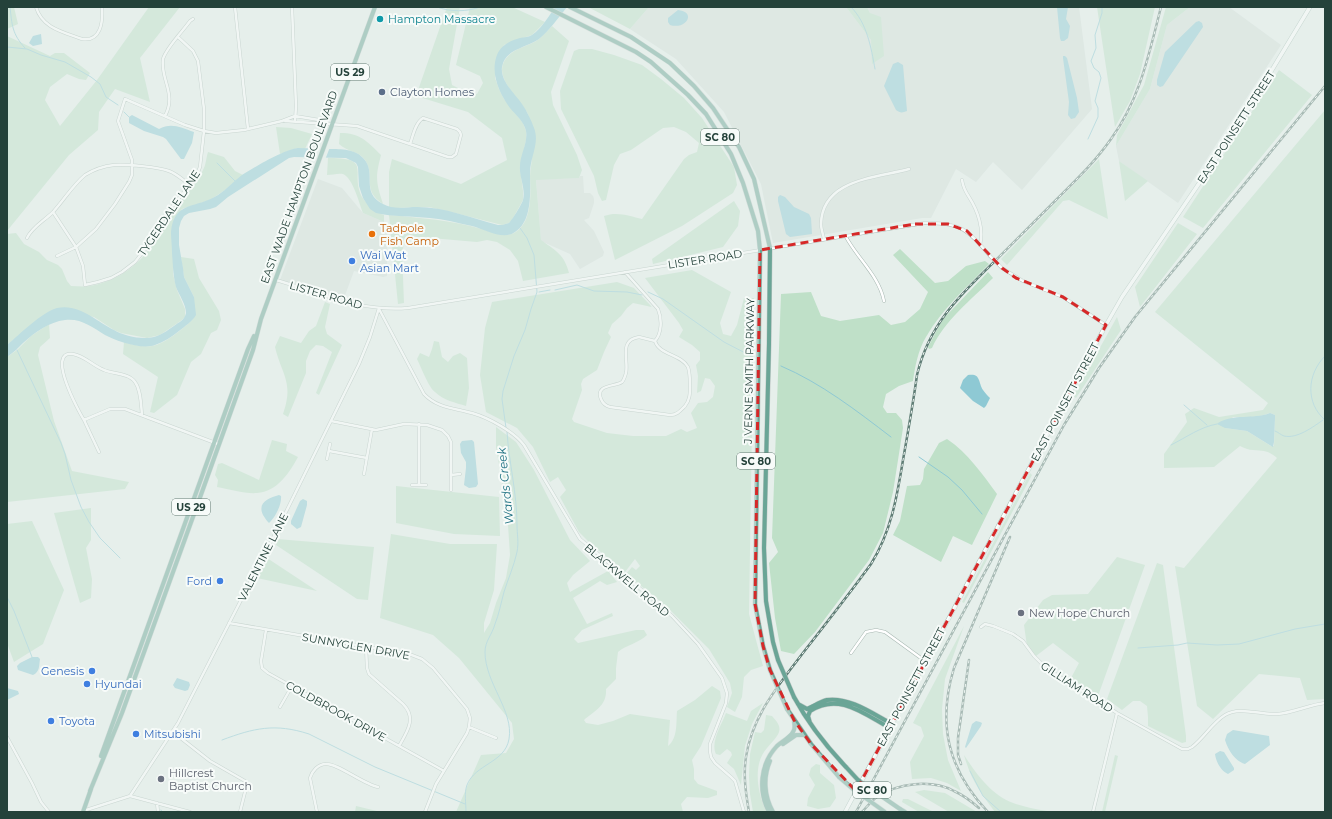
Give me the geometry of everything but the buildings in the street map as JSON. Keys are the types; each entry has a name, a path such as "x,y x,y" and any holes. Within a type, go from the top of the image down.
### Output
{"main road":[{"name":"EAST WADE HAMPTON BOULEVARD","path":"229,408 245,373 258,329 375,7"},
{"name":"J VERNE SMITH PARKWAY","path":"546,7 636,52 651,62 688,95 706,114 731,154 743,183 758,231 760,250 755,604 763,646 770,670 788,709 804,736 839,777 885,812"},
{"name":"J VERNE SMITH PARKWAY","path":"570,7 631,37 670,63 694,86 713,108 739,147 754,179 770,248 764,548 766,601 773,642 778,660 794,697 810,723 827,746 858,780 905,812"},
{"name":"EAST POINSETT STREET","path":"845,812 1106,325 1122,298 1238,126 1310,7"},
{"name":"EAST WADE HAMPTON BOULEVARD","path":"83,811 229,408 248,348 258,329"},
{"path":"240,371 245,373"},
{"path":"798,704 807,708 823,701 842,701 855,705 891,726"},
{"path":"810,723 808,716 810,711 821,705 833,703 847,705 891,726"},
{"path":"769,812 763,795 762,783 764,771 772,752 794,731 794,720"},
{"path":"773,812 767,799 765,785 769,764 776,752 786,742 796,735 804,736"}],"street":[{"path":"36,7 40,18 47,24 87,40 92,39 98,33 102,15 102,7"},
{"path":"235,7 248,129"},
{"path":"292,7 296,106 295,122"},
{"path":"165,116 169,107 170,99 163,60 169,47 193,18"},
{"name":"TYGERDALE LANE","path":"76,247 83,266 85,284 111,278 122,272 136,262 150,243 166,214 196,177 200,166 204,131 204,109 198,62 193,51 178,37"},
{"path":"57,256 76,247 96,229 129,182 132,175 130,154 118,121 125,99 165,116 175,122 204,131 222,133 248,129 282,121 295,116 319,120 322,123"},
{"path":"282,121 357,126 448,157 452,157 456,154 461,134 458,130 423,118 419,121 410,144"},
{"path":"27,238 30,233 53,212 75,185 86,175 107,166 132,166 167,170 177,175 190,185"},
{"path":"824,239 821,224 824,208 831,196 841,188 853,182 909,169"},
{"path":"962,180 964,189 970,198 980,223 982,236 980,245"},
{"path":"53,212 76,247"},
{"name":"LISTER ROAD","path":"276,280 350,303 379,308 408,308 824,239 846,237 910,225 935,223 961,227 969,233 1002,268 1022,281 1063,297 1106,325"},
{"path":"846,237 880,285 884,301"},
{"path":"625,272 658,309 661,325 655,341"},
{"name":"VALENTINE LANE","path":"130,796 173,732 229,624 365,350 379,308"},
{"name":"BLACKWELL ROAD","path":"379,308 422,392 429,399 442,406 482,416 517,437 524,445 580,539 672,616 698,644 722,678 727,693 726,703 710,744 711,757 715,763 731,776 735,782 744,812"},
{"path":"639,337 655,341 658,347 682,361 687,366 690,391 686,405 678,413 672,415 610,407 605,405 601,398 603,389 607,386 620,383 625,375 626,350 628,343 632,338 639,337"},
{"path":"99,452 71,396 62,367 64,358 70,354 81,357 102,369 126,376 133,380 138,390 142,415"},
{"path":"84,420 110,409 125,409 216,443"},
{"path":"331,421 376,430 404,424 419,424 442,430 451,442 451,490"},
{"path":"419,424 419,485"},
{"path":"364,474 372,429"},
{"path":"327,459 330,444"},
{"path":"329,451 367,458"},
{"path":"451,475 460,474"},
{"path":"412,485 426,485"},
{"name":"SUNNYGLEN DRIVE","path":"229,624 415,656 428,663 467,709 470,718 470,727"},
{"name":"GILLIAM ROAD","path":"981,627 985,624 1013,634 1023,641 1034,656 1046,668 1118,713 1185,750 1190,749 1195,745 1215,723 1228,713 1243,711 1262,714 1278,714 1325,704"},
{"name":"COLDBROOK DRIVE","path":"266,630 261,662 262,668 268,673 444,771"},
{"path":"851,653 866,632 876,630 885,632 925,661"},
{"path":"366,647 367,668 369,674 406,707 410,715 410,726 399,746"},
{"path":"280,707 292,686"},
{"name":"GILLIAM ROAD","path":"1092,812 1118,713"},
{"path":"425,812 432,794 444,771 470,727 496,738"},
{"path":"173,732 210,761 245,781 246,788 240,812"},
{"path":"7,737 41,802 49,812"},
{"path":"317,812 310,778 312,773 323,764 331,765 370,786 378,787"},
{"path":"83,811 130,796 190,812"},
{"path":"157,803 158,812"}],"highlighted area":[{"path":"915,224 948,224 967,231 1002,268 1016,278 1063,297 1106,325 856,791 811,744 794,720 770,670 763,646 755,604 760,250"}],"shaded area":[{"path":"649,7 846,7 871,40 873,64 870,13 867,7 1079,7 1092,109 1022,190 993,162 976,182 956,169 931,218 922,218 773,243 761,184 724,112 676,59 630,29"},
{"path":"1190,7 1229,7 1281,45 1178,203 1119,161 1116,146 1150,89 1167,25"},
{"path":"580,176 583,176 584,193 590,193 594,199 589,218 584,220 594,231 604,252 603,256 580,269 570,254 541,241 536,179 579,178"},
{"path":"318,179 342,188 363,213 384,222 387,228 387,276 383,277 354,271 344,298 280,280"}],"green space":[{"path":"7,7 14,7 18,24 7,29"},
{"path":"149,7 180,7 140,58 150,102 115,89 99,112 98,130 69,155 7,231 7,36 50,56 55,53 64,53 90,73 86,80 67,74 50,87 45,100 60,126 97,80"},
{"path":"447,7 460,7 449,69 452,85 477,94 483,83 480,76 456,65 470,7 512,7 545,22 532,35 504,45 495,78 504,99 523,123 526,131 526,140 520,168 523,200 512,220 509,223 502,225 429,207 389,207 389,172 392,159 461,184 507,160 502,138 468,112 416,96"},
{"path":"588,7 649,7 630,29"},
{"path":"846,7 867,7 870,13 881,17 884,56 872,64 871,40"},
{"path":"1097,7 1155,7 1140,74 1130,101 1115,127"},
{"path":"1166,7 1190,7 1167,25 1150,89 1116,146 1117,135 1144,85"},
{"path":"552,26 569,41 551,92 553,105 577,155 582,170 579,178 536,180 541,240 562,257 569,273 523,281 518,261 510,250 497,242 487,240 477,242 407,236 402,251 404,303 398,304 389,215 447,221 502,235 514,233 520,229 524,223 530,200 532,156 528,114 506,84 502,70 503,64 509,55 539,39"},
{"path":"579,49 592,49 642,65 661,79 684,98 702,118 734,167 737,185 733,193 682,226 615,260 604,216 619,214 642,219 684,159 697,152 699,143 686,132 674,127 663,128 631,150 620,154 614,165 606,200 602,201 598,193 594,176 561,109 560,91 574,51"},
{"path":"1279,70 1312,95 1203,228 1183,217"},
{"path":"1325,110 1325,699 1307,700 1300,678 1259,674 1213,719 1197,706 1175,566 1184,568 1277,458 1266,451 1250,450 1240,446 1214,467 1164,468 1164,454 1187,422 1185,414 1194,408 1219,417 1263,410 1268,403 1155,312","holes":["1270,413 1275,415 1274,446 1271,446 1247,431 1225,428 1233,417 1257,417"]},
{"path":"276,127 291,128 312,134 305,149 297,148 280,154"},
{"path":"340,133 358,136 372,146 381,155 377,180 383,204 376,199 372,193 368,166 365,160 360,155 342,147 339,144"},
{"path":"208,152 224,157 235,171 243,175 210,200 182,209 173,222 173,274 177,290 185,309 185,317 182,320 160,335 147,338 121,333 94,317 52,310 7,345 7,234 16,233 24,244 39,252 47,260 58,265 62,269 71,286 90,286 108,281 131,268 150,248 166,219 200,177 205,166"},
{"path":"328,158 342,159 356,164 359,188 362,197 371,207 384,215 384,222 363,213 353,185 347,176 343,174 327,175"},
{"path":"1099,159 1108,219 1069,200 1063,201 1007,265 1001,259"},
{"path":"1119,161 1148,181 1125,201"},
{"path":"734,201 740,211 738,226 723,247 653,264 652,259"},
{"path":"1178,223 1197,234 1140,307 1135,287"},
{"path":"900,249 935,283 948,281 966,266 985,261 989,264 955,299 932,327 921,347 913,381 899,386 886,394 883,407 887,413 896,413 902,420 903,428 893,492 883,533 869,560 815,632 794,654 781,651 775,618 769,563 778,552 772,538 781,294 811,292 821,316 840,321 879,315 891,325 905,322 920,309 928,292 893,255"},
{"path":"181,257 194,259 199,278 219,311 221,320 217,330 211,333 201,354 191,362 177,395 154,413 150,412 158,377 123,354 124,342 141,346 157,345 174,335 193,319 194,297 184,277"},
{"path":"692,270 731,292 720,323 723,334 731,336 737,325 744,298 754,298 749,614 763,666 751,670 744,677 742,697 735,712 727,707 732,693 730,683 709,649 665,605 626,574 632,567 636,570 640,566 635,559 625,572 591,544 579,532 560,497 566,490 558,477 550,482 533,447 517,428 486,412 480,375 485,328 492,302 617,282 634,288 652,307 633,303 612,324 608,333 611,337 597,370 583,379 581,384 582,390 572,419 574,422 607,433 633,436 666,436 681,429 687,432 697,428 691,413 698,403 707,402 713,397 715,386 710,379 705,378 701,391 697,393 698,376 696,365 700,360 700,352 679,337 683,330 679,323 645,278"},
{"path":"988,272 993,278 951,319 937,338 932,348 929,349 928,347 944,318"},
{"path":"325,302 330,304 325,327 327,334 342,345 319,395 316,393 332,352 323,346 316,345 310,351 306,361 306,373 288,417 283,414 287,394 286,379 275,347 280,336 301,343 309,331 316,326"},
{"path":"1117,317 1121,330 1076,398 1073,396"},
{"path":"49,324 50,338 40,347 38,355 54,421 72,471 129,482 125,489 7,502 7,357 17,350 31,336"},
{"path":"434,341 439,342 442,357 448,362 453,356 460,353 467,358 469,388 466,406 438,395 430,386 425,377 417,359 420,353 429,357"},
{"path":"496,427 516,442 534,470 570,540 590,561 573,575 567,583 570,592 608,571 617,582 607,585 600,581 573,598 587,624 612,613 613,616 582,630 574,639 578,643 636,630 644,630 647,635 618,652 616,679 606,689 605,700 600,707 584,720 586,723 598,725 630,714 670,720 668,746 675,735 677,711 695,700 712,686 720,691 721,698 701,746 692,760 694,779 698,784 717,791 717,795 708,798 687,797 681,804 683,812 456,812 481,755 506,753 514,739 512,723 459,658 433,635 380,618 391,534 450,544 497,544 494,590 484,623 484,633 490,623 506,578 510,555 507,510 496,447"},
{"path":"947,439 962,451 981,472 997,494 972,545 953,536 941,562 893,535 900,521 907,486 920,485 923,479 924,469 939,443"},
{"path":"272,440 287,444 286,451 298,457 287,475 277,485 264,492 257,493 242,492 217,487 218,480 215,475 218,464 222,463 259,480"},
{"path":"1030,473 1032,475 964,603 962,602"},
{"path":"396,486 499,497 500,536 454,534 396,523"},
{"path":"91,508 91,540 86,548 92,579 91,598 80,603 54,513"},
{"path":"32,521 64,590 43,644 14,662 7,643 7,524"},
{"path":"277,539 374,547 368,600 357,599 276,545"},
{"path":"1117,557 1145,565 1098,696 1071,678 1079,663 1053,643 1036,656 1027,646 1024,625 1043,600 1052,595 1088,594"},
{"path":"267,558 317,591 257,578"},
{"path":"1157,563 1163,565 1186,736 1186,742 1182,743 1148,726 1147,706 1140,701 1133,701 1122,710 1107,699"},
{"path":"964,626 945,679 942,709 943,734 948,760 961,791 947,783 931,778 912,779 910,762 924,736 921,727 913,723"},
{"path":"763,703 752,724 745,746 741,785 734,769 727,763 732,755 731,752 727,749 720,755 716,754 714,744 715,739 726,713 747,721 751,711"},
{"path":"766,715 772,716 778,723 779,730 777,737 764,752 759,766 759,790 767,812 753,812 749,776 750,754 755,732 761,733 764,730"},
{"path":"964,755 982,780 1004,799 1027,807 1053,812 995,812 976,785"},
{"path":"1115,755 1118,756 1105,812 1102,812"},
{"path":"816,764 820,765 820,773 834,785 836,798 830,807 818,809 807,806 808,798 815,785 809,775 811,768"},
{"path":"924,790 945,793 977,812 949,812 915,792"},
{"path":"903,799 908,799 934,812 919,812 902,802"},
{"path":"356,806 381,812 355,812"}],"water":[{"path":"555,7 567,7 539,39 507,56 502,67 503,77 526,110 536,134 530,167 530,196 528,213 521,227 515,232 500,235 472,226 440,219 376,213 370,209 363,198 359,186 358,167 356,163 346,158 289,158 228,197 216,207 189,213 184,216 179,228 179,245 184,277 194,297 196,315 190,322 173,335 155,345 136,346 105,335 91,326 76,320 65,320 53,323 37,331 7,357 7,345 38,319 51,310 57,308 65,307 80,310 118,332 139,338 157,336 181,321 185,316 186,310 175,283 171,235 173,222 177,215 188,207 218,195 247,172 269,159 292,149 338,149 357,153 368,165 372,194 376,199 387,206 395,208 427,207 458,213 498,225 509,223 521,205 524,196 520,166 526,140 526,131 522,122 503,97 497,84 495,71 496,58 499,50 508,42 531,36 536,32"},
{"path":"1057,7 1068,7 1066,19 1070,26 1068,38 1064,41 1061,41 1060,38"},
{"path":"678,10 684,11 687,14 687,20 681,25 670,25 668,18"},
{"path":"1199,21 1202,23 1203,27 1163,86 1160,87 1157,85 1157,80 1165,52 1196,22"},
{"path":"41,34 42,44 33,46 29,43 33,36"},
{"path":"1063,56 1067,58 1079,112 1075,118 1071,119 1068,115 1069,102"},
{"path":"898,62 903,65 907,111 902,112 896,110 884,86 893,64"},
{"path":"132,115 159,129 172,126 181,127 194,132 192,143 184,159 181,159 163,137 144,131 129,123 129,117"},
{"path":"780,195 785,197 794,207 809,214 811,218 812,234 790,237 786,234 778,201 778,197"},
{"path":"968,375 975,375 977,377 981,387 990,398 984,408 973,401 960,388 963,380"},
{"path":"1270,413 1275,415 1273,447 1247,431 1225,428 1217,424 1231,418 1257,416"},
{"path":"472,440 474,442 478,484 476,487 469,488 464,485 466,462 461,453 460,444 462,441"},
{"path":"279,495 281,496 281,499 278,511 269,523 263,515 263,504 268,499"},
{"path":"303,499 307,501 307,505 301,527 297,529 291,524 291,521 300,501"},
{"path":"32,657 38,657 40,659 39,668 35,674 33,675 18,670 17,666 20,663"},
{"path":"177,678 189,682 190,685 188,690 185,691 175,688 173,685"},
{"path":"7,688 18,691 19,694 7,700"},
{"path":"976,721 982,723 981,726 966,748 965,747 972,724"},
{"path":"1233,730 1269,736 1270,745 1245,764 1241,763 1230,751 1225,740 1227,734"},
{"path":"1220,751 1224,752 1234,768 1234,770 1228,774 1225,773 1219,766 1216,760 1215,754"}],"pier":[{"path":"317,147 330,147 325,160 313,160"}],"waterway":[{"path":"10,7 13,29 17,38 25,48"},
{"path":"437,7 458,11 480,7"},
{"path":"851,7 865,28 875,69"},
{"path":"1088,139 1098,117 1098,108 1095,101 1101,78 1099,72 1094,68 1091,61 1096,48 1095,35 1102,13 1102,7"},
{"path":"7,47 27,49 65,62 100,84 106,97 118,105"},
{"path":"124,112 129,117"},
{"path":"217,163 235,181"},
{"name":"Wards Creek","path":"506,428 502,399 503,391 537,292 534,255 527,238 520,228"},
{"path":"555,290 577,285 594,291 627,292 642,295"},
{"path":"539,292 550,290"},
{"path":"648,292 663,299 724,342 751,356"},
{"path":"17,350 61,443 71,480 81,507 100,538 120,558"},
{"path":"1325,356 1315,371 1311,388 1311,397 1314,405 1325,420"},
{"path":"781,366 824,389 891,437"},
{"path":"1184,405 1207,425"},
{"path":"1275,431 1284,436 1294,436 1305,432 1323,420"},
{"path":"1171,445 1199,430 1217,424"},
{"name":"Wards Creek","path":"466,812 466,791 467,785 471,778 476,772 496,759 502,753 509,739 509,728 504,707 489,675 485,652 486,645 498,616 518,548 516,501 507,432"},
{"path":"919,457 948,477 962,490 982,514"},
{"path":"7,597 32,657"},
{"path":"1138,648 1187,643 1217,645 1239,644 1295,629 1325,624"},
{"path":"222,740 244,732 265,728 286,729 309,734 375,767 465,804"},
{"path":"970,771 983,796 1001,812"}],"railway":[{"path":"749,812 746,792 745,764 749,742 754,727 769,700 787,674 871,564 884,539 892,514 898,487 917,375 929,340 958,298 1078,178 1111,139 1121,124 1136,92 1148,59 1161,7"},
{"path":"856,812 1064,425 1099,368 1135,317 1325,86"},
{"path":"988,812 963,780 955,763 947,727 947,708 949,689 954,668 1010,537"},
{"path":"961,764 958,755 958,738 969,660"},
{"path":"862,812 871,802 885,792 895,788 915,784 945,787 964,796 979,808"}],"place":[{"name":"Hampton Massacre","path":"380,19"},
{"name":"Clayton Homes","path":"382,92"},
{"name":"Tadpole Fish Camp","path":"372,234"},
{"name":"Wai Wat Asian Mart","path":"352,261"},
{"name":"Ford","path":"220,581"},
{"name":"New Hope Church","path":"1021,613"},
{"name":"Genesis","path":"92,671"},
{"name":"Hyundai","path":"87,684"},
{"name":"Toyota","path":"51,721"},
{"name":"Mitsubishi","path":"136,734"},
{"name":"Hillcrest Baptist Church","path":"161,779"}]}
